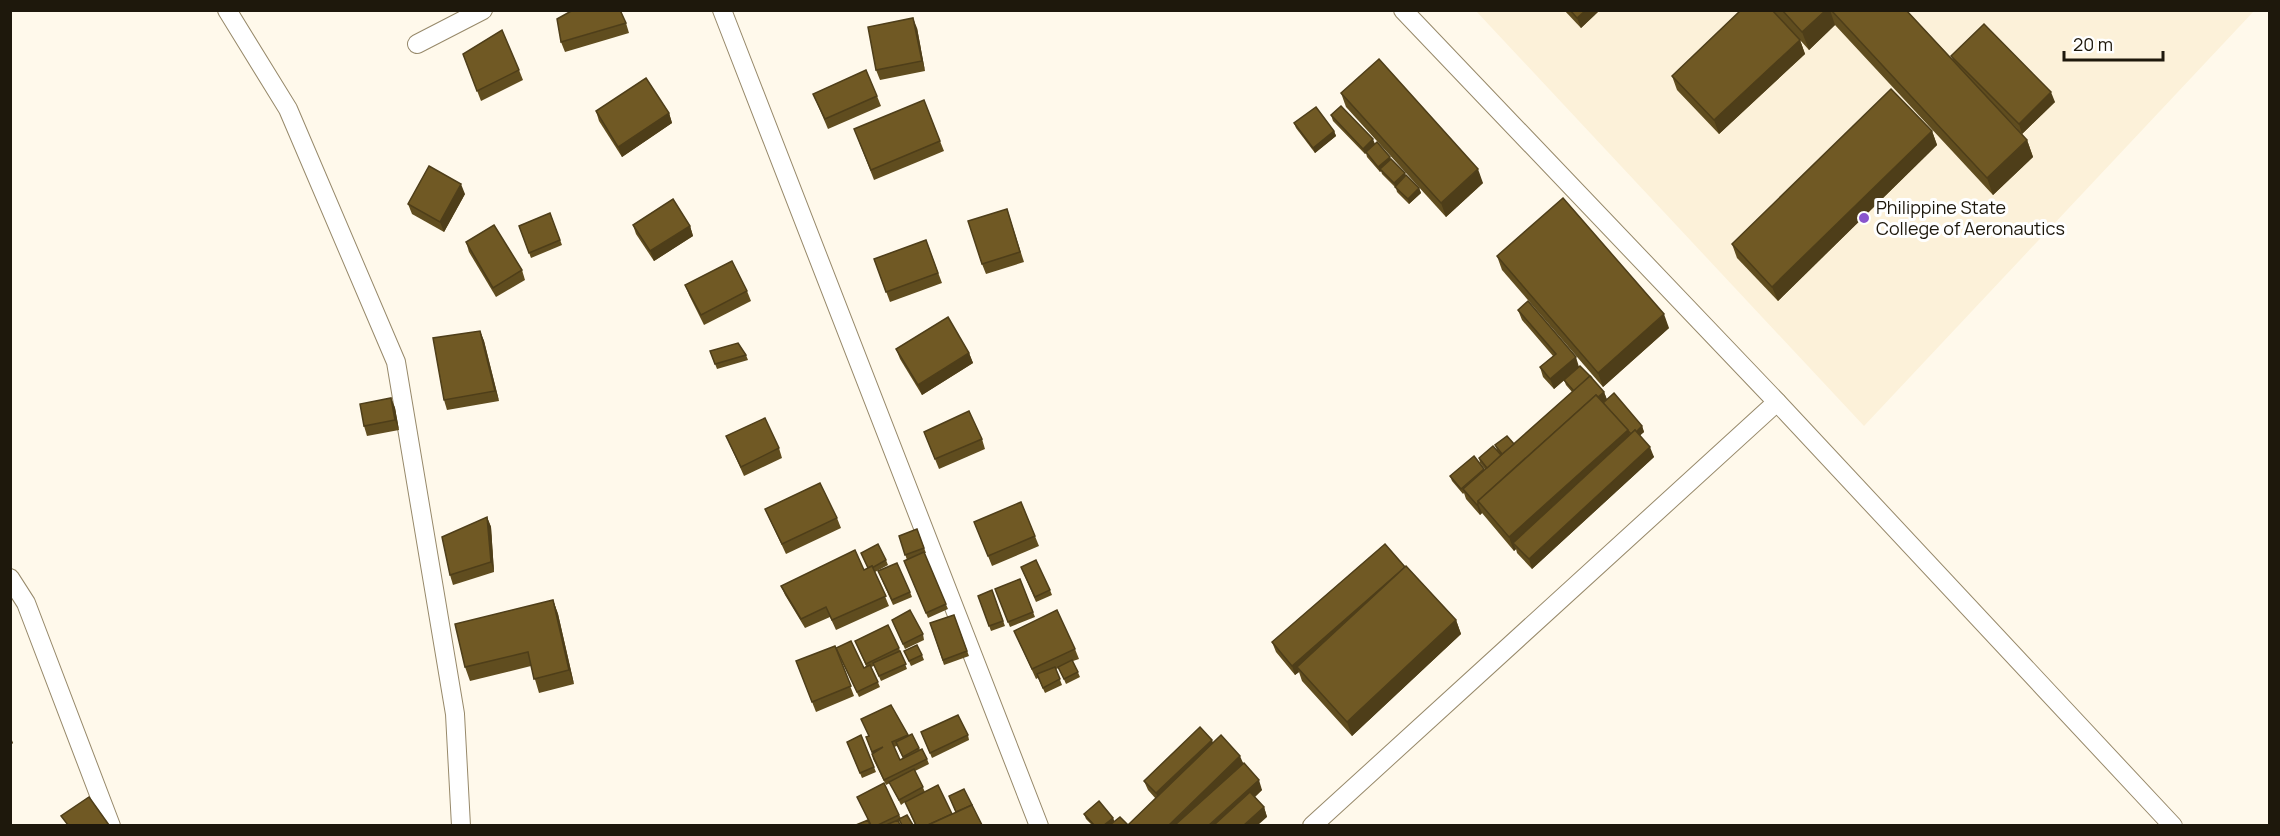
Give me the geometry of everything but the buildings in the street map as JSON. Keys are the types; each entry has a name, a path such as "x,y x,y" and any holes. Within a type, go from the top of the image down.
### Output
{"lane":[{"path":"227,10 288,109 396,362 456,714 461,825"},
{"path":"417,44 483,10"},
{"path":"722,10 1039,825"},
{"path":"1402,10 1777,402 2173,825"},
{"path":"1312,825 1777,402"},
{"path":"10,578 26,603 111,825"}],"shaded area":[{"name":"Philippine State College of Aeronautics","path":"1476,11 2254,11 1864,426"}],"place":[{"name":"Philippine State College of Aeronautics","path":"1864,218"}]}
